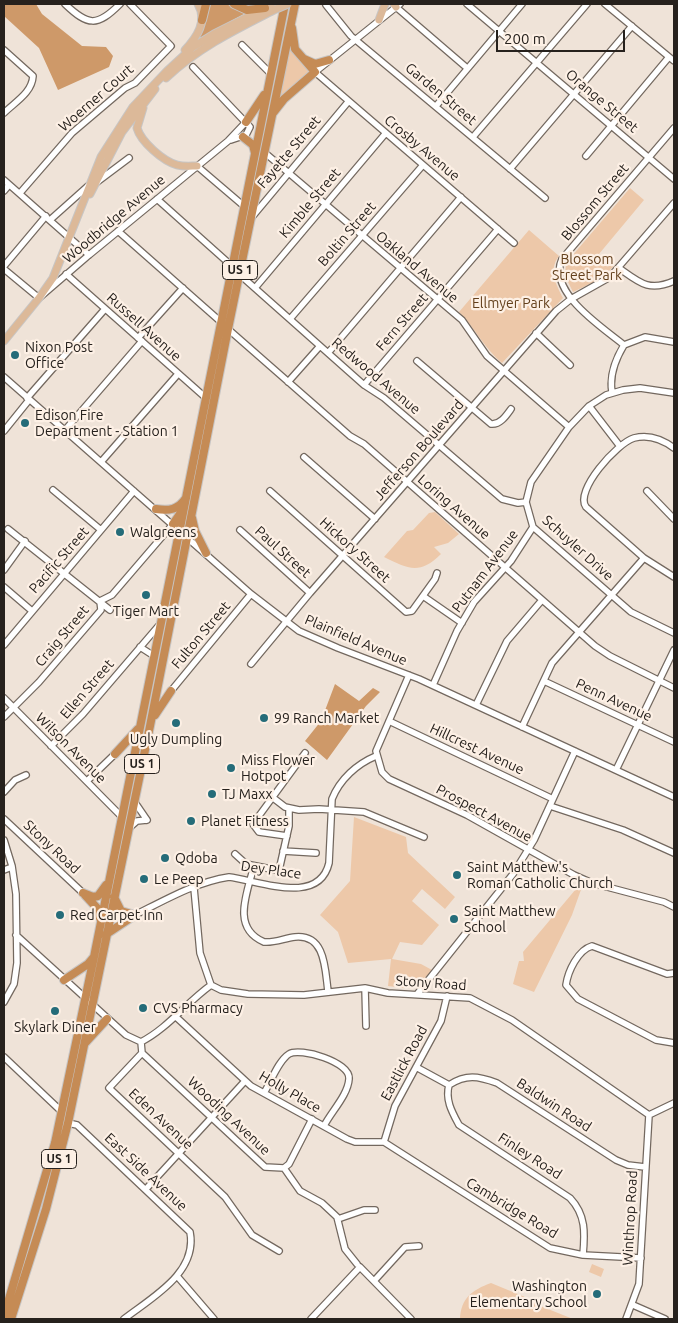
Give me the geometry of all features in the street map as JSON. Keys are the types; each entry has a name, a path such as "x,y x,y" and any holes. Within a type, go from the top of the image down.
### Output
{"highway":[{"path":"202,20 206,4"},
{"path":"234,4 247,10 264,8"},
{"name":"US 1","path":"4,1316 44,1186 85,1000 286,4"},
{"name":"US 1","path":"11,1319 40,1230 68,1123 105,935 188,538 270,117 295,4"},
{"path":"270,117 284,99 315,72 295,49 291,19"},
{"path":"302,58 315,64 329,60"},
{"path":"246,122 258,106 268,87"},
{"path":"243,137 252,145 255,154"},
{"path":"156,509 167,511 176,508 181,504 188,491"},
{"path":"172,524 185,508"},
{"path":"192,516 196,531 206,553"},
{"path":"158,686 163,693 171,691"},
{"path":"150,726 156,712 171,691"},
{"path":"115,754 137,730 142,713"},
{"path":"115,754 124,753 132,762"},
{"path":"83,894 93,897 103,892 111,869"},
{"path":"83,894 97,908 101,921"},
{"path":"114,896 122,911 135,915"},
{"path":"105,935 135,915"},
{"path":"64,980 88,964 94,957"},
{"path":"84,1044 107,1019"}],"main road":[{"path":"39,298 53,278 117,130 133,107 193,41 202,20 198,4"},
{"path":"167,71 207,38 264,8 286,4"},
{"path":"379,20 385,4"},
{"path":"93,183 118,139 154,90 187,60 205,47 275,7"},
{"path":"154,90 140,114 138,132 166,160 178,165 197,166"},
{"name":"Woodbridge Avenue","path":"4,341 39,298"}],"street":[{"path":"65,4 82,19 91,21 104,18 120,4"},
{"name":"Woerner Court","path":"20,193 72,133 125,88 134,83 172,46 130,4"},
{"name":"Garden Street","path":"326,4 356,39 545,198"},
{"name":"Orange Street","path":"467,4 674,179"},
{"path":"436,106 522,4"},
{"path":"473,137 587,4"},
{"path":"586,156 672,59 606,4"},
{"path":"315,72 396,5 467,68"},
{"path":"510,169 632,26"},
{"path":"242,45 271,74"},
{"path":"4,50 33,76 28,92 4,113"},
{"path":"193,68 246,122 250,130 243,137 228,142"},
{"name":"Crosby Avenue","path":"315,72 514,243"},
{"name":"Fayette Street","path":"250,219 348,102"},
{"name":"Woodbridge Avenue","path":"39,298 228,142 246,122"},
{"name":"Blossom Street","path":"571,299 559,277 562,259 674,128"},
{"name":"Kimble Street","path":"255,288 385,134"},
{"name":"Oakland Avenue","path":"264,152 462,320 487,356 569,427"},
{"path":"39,298 4,267 48,218 129,158"},
{"name":"Boltin Street","path":"290,319 422,165"},
{"path":"197,166 245,207"},
{"path":"4,180 89,255"},
{"path":"4,191 10,185"},
{"path":"328,353 460,197"},
{"path":"157,199 233,267"},
{"name":"Jefferson Boulevard","path":"251,664 310,593 440,446 536,333 571,299 602,283 619,268 674,203"},
{"name":"Fern Street","path":"364,385 498,229"},
{"path":"118,231 221,322"},
{"path":"619,268 637,281 651,286 660,287 674,281"},
{"name":"Russell Avenue","path":"66,274 206,398"},
{"name":"Redwood Avenue","path":"240,274 364,385 384,398 502,499 518,503 526,502"},
{"path":"65,430 183,288"},
{"path":"571,299 624,345"},
{"path":"4,431 28,399 105,309"},
{"name":"Loring Avenue","path":"228,329 579,632 610,656 674,688"},
{"path":"536,333 570,365"},
{"path":"612,392 611,380 614,364 624,345 645,337 674,342"},
{"path":"288,382 320,346"},
{"path":"417,361 493,425 503,420 511,409"},
{"path":"101,462 178,374"},
{"name":"Plainfield Avenue","path":"4,378 251,594 299,631 433,685 674,797"},
{"path":"526,502 531,482 569,427 589,406 612,392 640,388 674,393"},
{"path":"589,406 618,445"},
{"path":"674,448 660,439 652,437 634,438 618,445 586,490 584,504 644,558 674,577"},
{"path":"304,457 375,519"},
{"path":"53,490 101,530"},
{"name":"Pacific Street","path":"4,645 134,491"},
{"name":"Hickory Street","path":"270,491 406,612 412,611 423,596"},
{"path":"646,491 674,519"},
{"name":"Schuyler Drive","path":"526,502 533,527 631,612 674,633"},
{"name":"Craig Street","path":"4,717 39,682 101,610 100,601 112,595 172,524"},
{"name":"Putnam Avenue","path":"433,685 474,602 504,568 533,527"},
{"path":"8,529 110,610"},
{"name":"Paul Street","path":"240,530 310,593"},
{"path":"4,570 25,541"},
{"path":"522,727 552,663 644,558"},
{"path":"437,573 423,596 462,623"},
{"path":"4,587 32,611"},
{"name":"Fulton Street","path":"171,691 251,594"},
{"path":"476,706 507,640 542,600"},
{"name":"Ellen Street","path":"51,746 83,714 161,622"},
{"path":"140,647 154,656"},
{"path":"616,770 674,650"},
{"path":"376,756 378,743 409,675"},
{"name":"Penn Avenue","path":"544,681 674,742"},
{"name":"Wilson Avenue","path":"4,698 121,816"},
{"name":"Hillcrest Avenue","path":"389,721 553,799"},
{"path":"418,993 510,878 528,850 575,751"},
{"path":"287,836 265,834 257,830 253,825 304,753"},
{"path":"87,782 115,754"},
{"name":"Dey Place","path":"135,915 194,888 229,877 298,889 319,882 326,873 328,863 332,799 342,781 363,762 376,756"},
{"name":"Prospect Avenue","path":"376,756 382,772 389,779 467,815 528,850 592,883 674,906"},
{"path":"4,792 15,780 26,775"},
{"path":"272,797 289,808 364,812 424,837"},
{"path":"128,830 134,823 147,820 134,801"},
{"path":"550,806 624,830 674,853"},
{"path":"234,854 246,864 274,871 280,866 287,836 289,808"},
{"name":"Stony Road","path":"4,818 83,894"},
{"path":"4,840 12,867 16,894 14,984 4,1002"},
{"path":"283,851 316,853"},
{"path":"254,866 243,913 248,932 264,942 298,937 314,942 320,948 324,957 328,991"},
{"path":"4,870 12,867"},
{"path":"141,1042 160,1032 175,1016 211,985 200,953 194,888"},
{"path":"16,935 107,1019 126,1035 141,1042"},
{"path":"674,974 666,974 592,946 587,948 576,959 566,985 571,993 586,1004 656,1040 674,1043"},
{"name":"Stony Road","path":"211,985 221,990 248,994 304,995 365,988 388,993 418,993 470,998 512,1020 649,1115"},
{"path":"365,988 366,1026"},
{"name":"Eastlick Road","path":"384,1142 395,1106 441,1021 447,996"},
{"name":"Holly Place","path":"175,1016 245,1081 264,1093 355,1142 384,1142"},
{"path":"141,1042 142,1053"},
{"path":"264,1093 282,1061 291,1052 338,1062 347,1069 350,1077 348,1086 324,1126"},
{"name":"Wooding Avenue","path":"142,1053 265,1167 284,1168"},
{"name":"Eden Avenue","path":"142,1053 109,1088 225,1197 252,1235 280,1251"},
{"path":"4,1057 61,1111"},
{"path":"416,1067 449,1085"},
{"name":"Baldwin Road","path":"449,1085 458,1079 478,1076 497,1083 616,1160 628,1165 645,1167"},
{"path":"146,1189 245,1081"},
{"name":"Finley Road","path":"449,1085 447,1093 449,1104 458,1125 570,1198 576,1204 583,1216 585,1236 583,1255"},
{"path":"649,1115 674,1102"},
{"name":"Winthrop Road","path":"626,1319 633,1305 639,1284 649,1115"},
{"path":"312,1119 291,1161 284,1168 293,1185 322,1203 338,1219 345,1249 411,1319"},
{"name":"East Side Avenue","path":"68,1123 77,1125 185,1226 191,1238 190,1250 177,1276"},
{"name":"Cambridge Road","path":"384,1142 550,1248 583,1255 641,1258"},
{"path":"338,1219 364,1210 375,1210"},
{"path":"374,1281 405,1247 419,1246"},
{"path":"311,1319 359,1265"},
{"path":"124,1319 177,1276 214,1319"},
{"path":"633,1305 665,1319"}],"green space":[{"path":"290,43 296,56 311,71 282,98 280,96"},
{"name":"Blossom Street Park","path":"630,188 644,200 599,254 615,265 602,278 573,292 565,276 566,263"},
{"name":"Ellmyer Park","path":"529,230 559,256 554,266 554,277 563,298 502,363 459,312"},
{"path":"435,512 459,534 448,543 434,547 441,554 433,561 419,568 406,567 384,557 407,531 413,530 429,513"},
{"path":"354,817 406,837 408,853 455,897 445,909 422,889 412,901 439,925 422,945 400,942 392,959 421,964 432,970 418,986 404,988 388,986 391,959 348,963 338,932 320,915 350,881"},
{"path":"581,883 583,884 572,915 534,992 513,984 519,961 524,961 523,952"},
{"path":"592,1264 604,1269 601,1277 589,1272"},
{"path":"491,1283 573,1319 460,1319 465,1300 473,1292"}],"shaded area":[{"path":"4,4 36,4 42,14 82,46 106,47 113,56 109,67 58,90 39,48 4,16"},
{"path":"210,4 226,4 246,13 198,39"},
{"path":"335,684 359,701 373,688 380,692 366,706 327,760 305,741 321,721"}],"place":[{"name":"Nixon Post Office","path":"15,355"},
{"name":"Edison Fire Department - Station 1","path":"25,423"},
{"name":"Walgreens","path":"120,532"},
{"name":"Tiger Mart","path":"146,595"},
{"name":"99 Ranch Market","path":"264,718"},
{"name":"Ugly Dumpling","path":"176,723"},
{"name":"Miss Flower Hotpot","path":"231,768"},
{"name":"TJ Maxx","path":"212,794"},
{"name":"Planet Fitness","path":"191,821"},
{"name":"Qdoba","path":"165,858"},
{"name":"Saint Matthew's Roman Catholic Church","path":"457,875"},
{"name":"Le Peep","path":"144,879"},
{"name":"Red Carpet Inn","path":"60,915"},
{"name":"Saint Matthew School","path":"454,919"},
{"name":"CVS Pharmacy","path":"143,1008"},
{"name":"Skylark Diner","path":"55,1011"},
{"name":"Washington Elementary School","path":"597,1294"}]}
